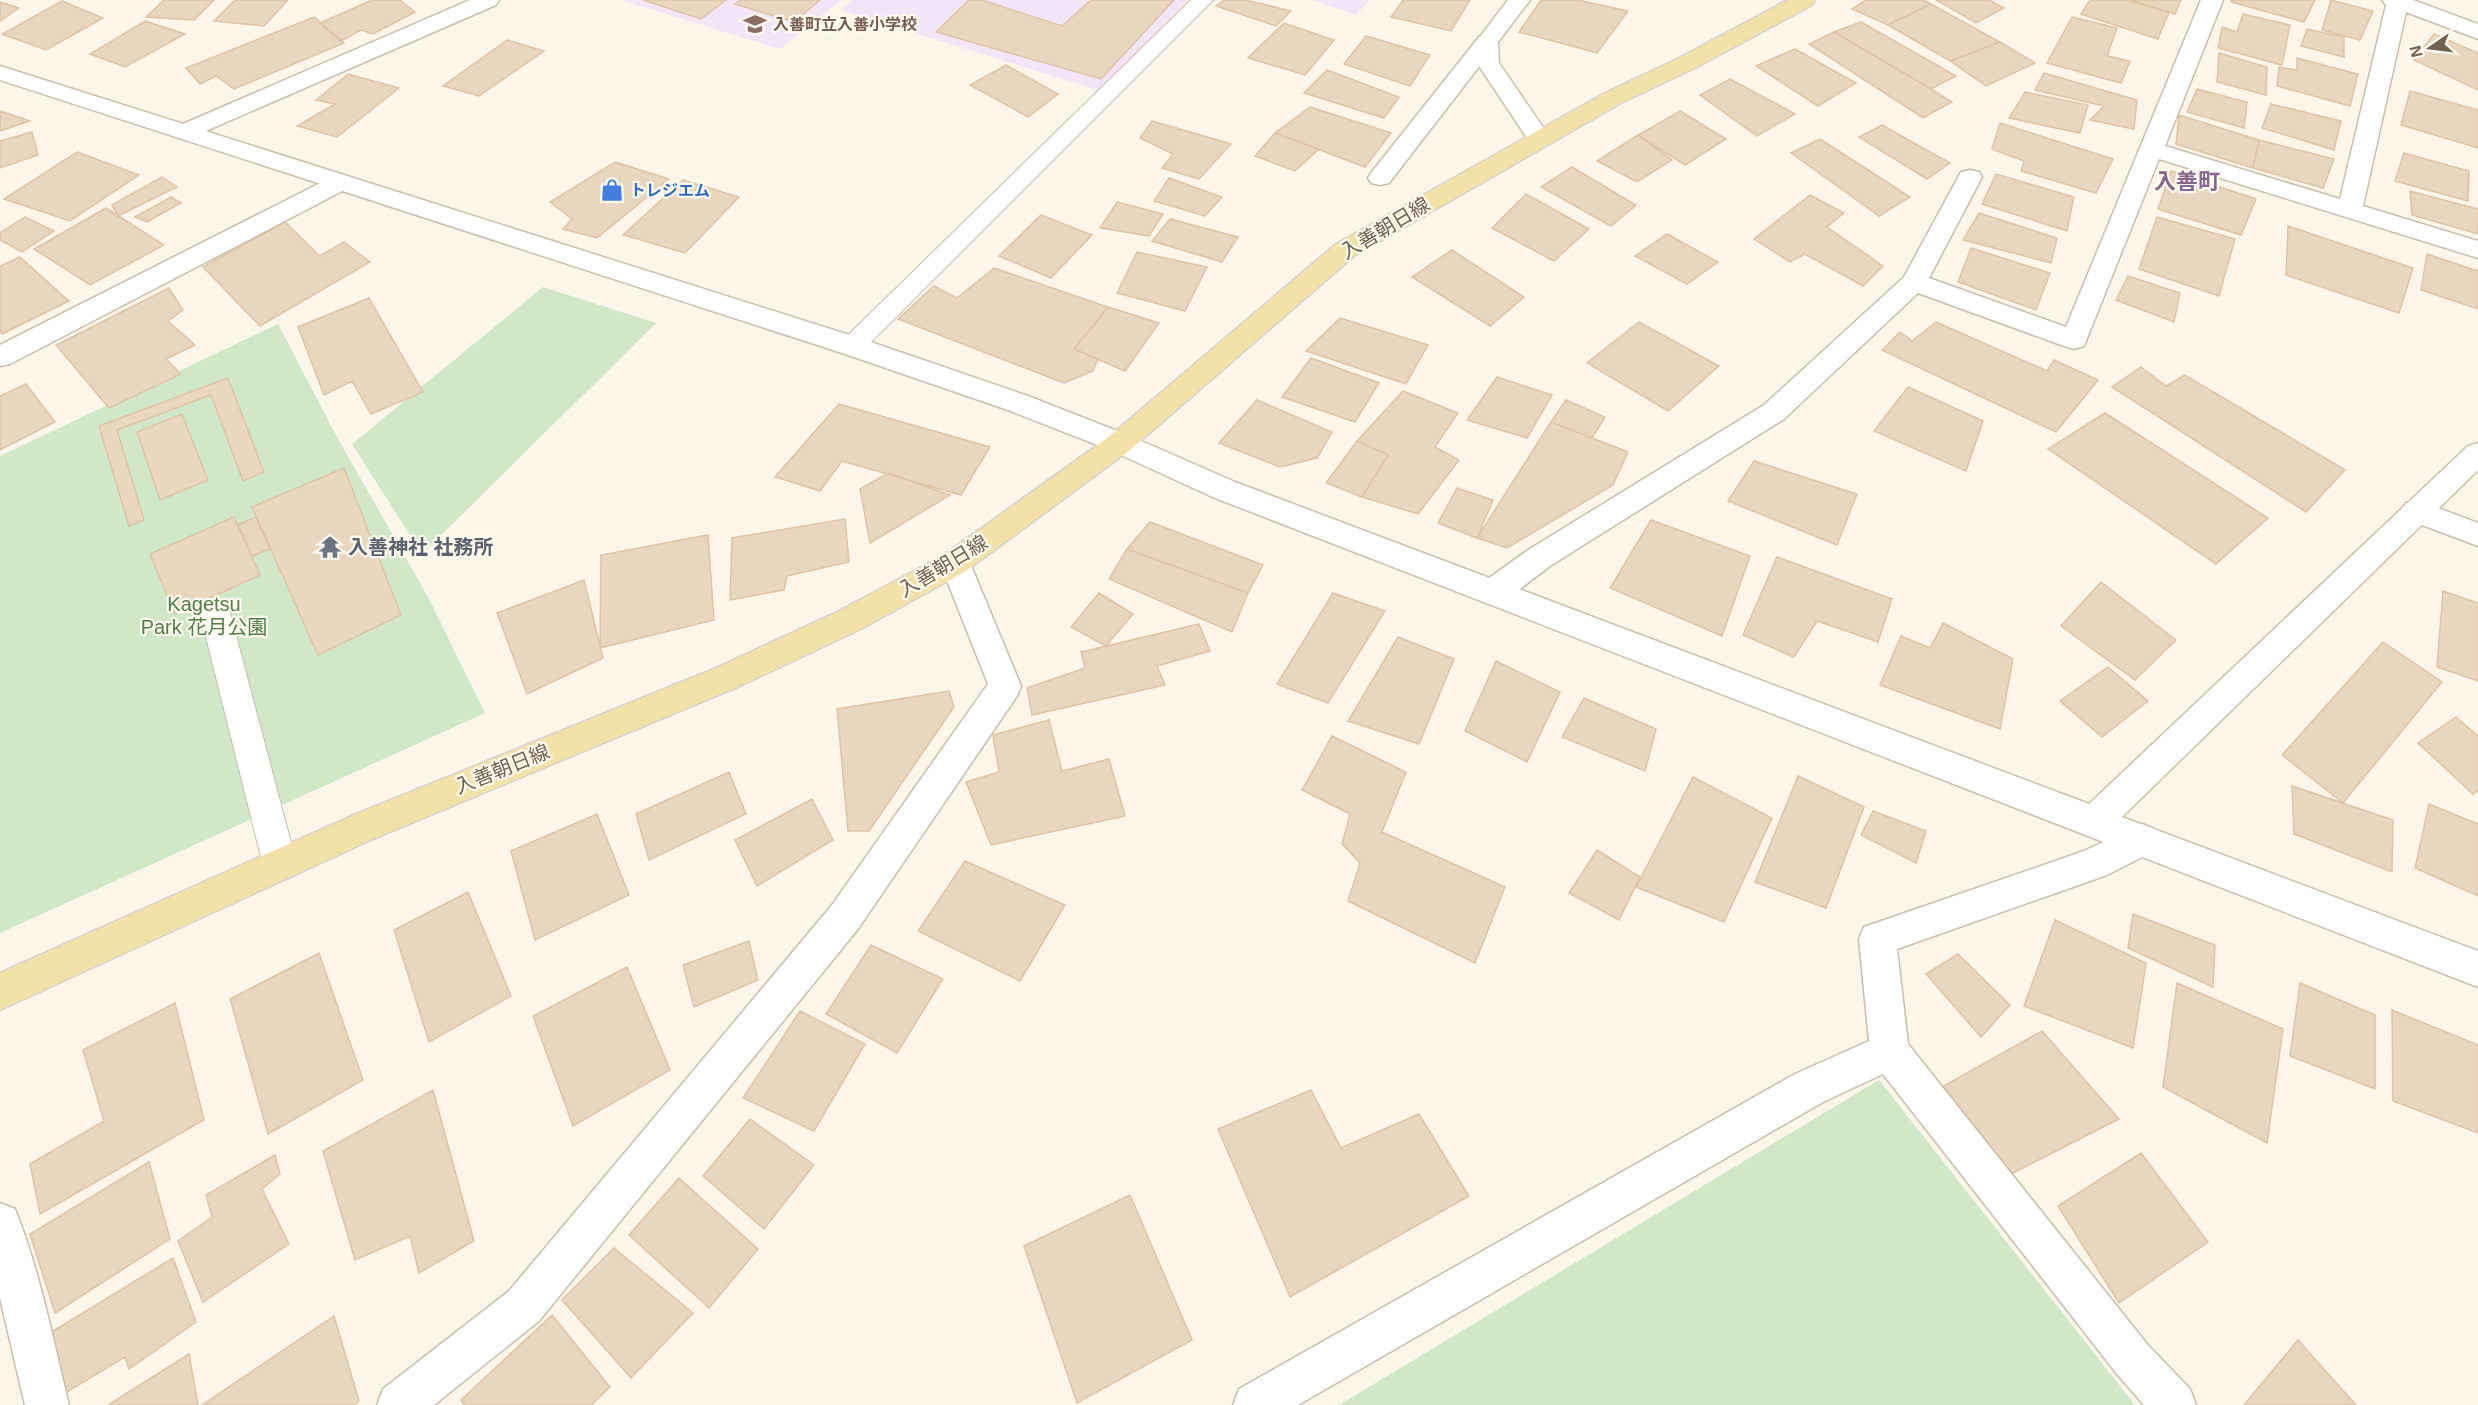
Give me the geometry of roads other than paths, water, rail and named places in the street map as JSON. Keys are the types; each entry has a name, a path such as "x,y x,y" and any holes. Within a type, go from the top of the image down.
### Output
{"main road":[{"name":"入善朝日線","path":"0,992 280,865 494,772 728,677 850,620 955,563 1120,443 1345,250 1539,139 1804,0"}],"street":[{"path":"184,132 488,0"},
{"path":"1380,178 1519,0"},
{"path":"1914,282 2073,340 2212,0"},
{"path":"2350,211 2395,0 2478,32"},
{"path":"1486,42 1488,63 1539,139"},
{"path":"0,73 852,346 1018,404 1120,443 1225,490 2478,969"},
{"path":"2151,148 2478,250"},
{"path":"1493,592 1539,558 1774,412 1914,282 1970,177"},
{"path":"0,357 341,182"},
{"path":"2094,822 2478,453"},
{"path":"2417,512 2478,535"},
{"path":"399,1405 524,1306 845,917 1005,686 955,563"},
{"path":"2142,840 2094,864 1877,939 1889,1051 2132,1359 2174,1405"},
{"path":"1255,1405 1809,1088 1889,1051"},
{"path":"0,1224 23,1303 47,1405"}],"lane":[{"path":"852,346 1203,0"},
{"path":"215,613 280,865"}],"place":[{"name":"入善町立入善小学校","path":"755,24"},
{"name":"トレジエム","path":"612,190"},
{"name":"入善神社 社務所","path":"330,547"}],"district":[{"name":"入善町","path":"2187,181"}],"park label":[{"name":"Kagetsu Park 花月公園","path":"204,616"}]}
